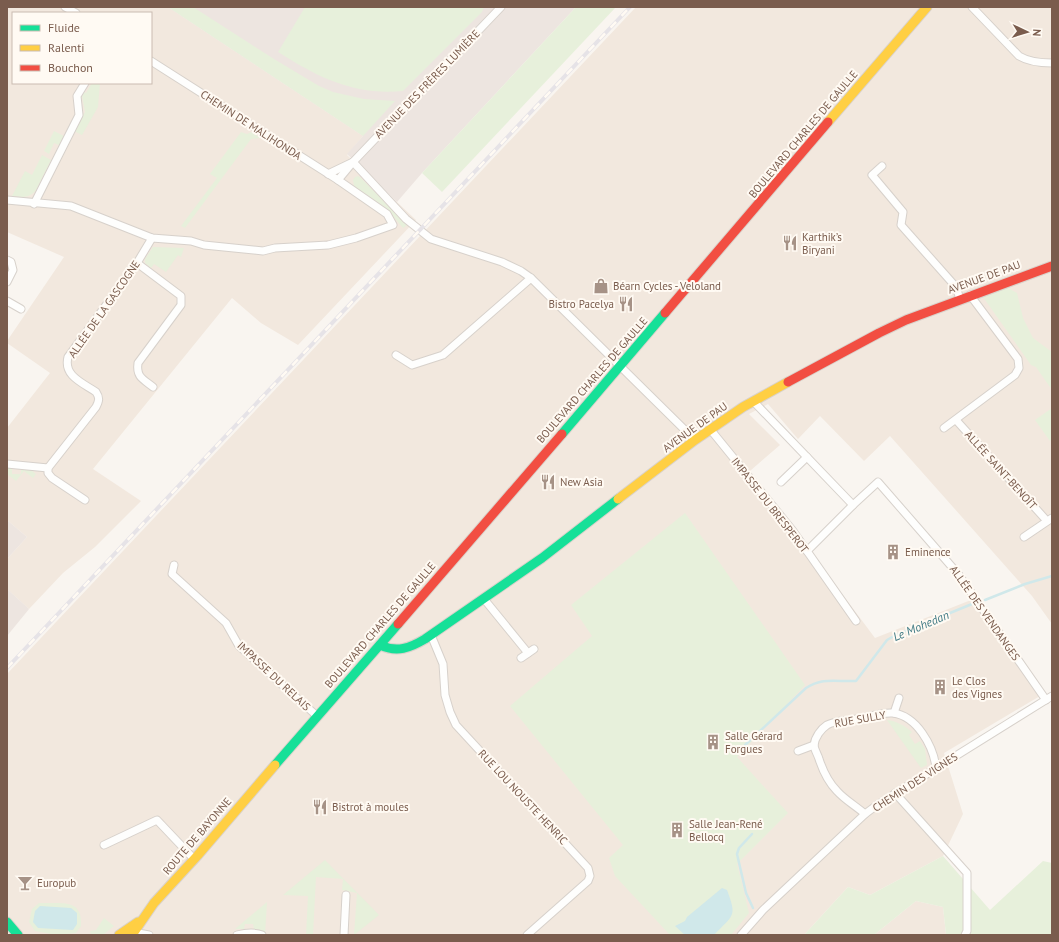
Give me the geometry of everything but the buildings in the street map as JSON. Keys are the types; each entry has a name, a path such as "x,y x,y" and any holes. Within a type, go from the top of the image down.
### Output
{"main road":[{"name":"BOULEVARD CHARLES DE GAULLE","path":"273,766 380,645 927,7"},
{"name":"AVENUE DE PAU","path":"380,645 384,648 397,651 413,646 431,635 542,558 710,429 754,402 879,332 970,295 1052,266"},
{"name":"ROUTE DE BAYONNE","path":"132,934 140,921 273,766"},
{"name":"ROUTE DE BAYONNE","path":"119,935 140,921"},
{"path":"7,922 18,935"}],"street":[{"path":"65,7 74,12"},
{"name":"AVENUE DES FRÈRES LUMIÈRE","path":"353,162 501,7"},
{"path":"972,7 1019,56 1026,60 1041,63 1052,63"},
{"name":"CHEMIN DE MALIHONDA","path":"152,62 338,180 387,214 393,225 356,238 328,245 275,248 262,251 204,246 191,241 152,238"},
{"path":"34,204 79,115 76,96 84,84"},
{"path":"328,174 353,162"},
{"path":"338,180 353,162"},
{"path":"353,162 406,219 431,239 502,262 521,271 530,278 695,440"},
{"path":"882,166 872,175 903,212 901,225 956,287 960,299"},
{"path":"7,200 34,204 71,206 152,238"},
{"name":"ALLÉE DE LA GASCOGNE","path":"48,468 96,407 99,401 99,396 96,392 71,374 67,369 68,357 137,263 151,242 152,238"},
{"path":"7,260 11,262 13,270 7,282"},
{"path":"137,263 176,292 182,299 181,306 138,363 137,370 139,376 153,387"},
{"path":"396,355 412,365 444,355 530,278"},
{"path":"944,428 1015,375 1019,368 1018,359 970,295"},
{"path":"7,301 21,309"},
{"path":"754,402 853,505 807,551"},
{"name":"ALLÉE SAINT-BENOÎT","path":"956,420 1050,519"},
{"name":"IMPASSE DU BRESPEROT","path":"710,429 793,532 856,622"},
{"path":"781,482 807,457"},
{"path":"7,464 48,468 48,473 52,478 85,500"},
{"name":"ALLÉE DES VENDANGES","path":"853,505 878,482 959,575 1049,698"},
{"path":"1024,537 1050,519"},
{"name":"IMPASSE DU RELAIS","path":"174,565 172,574 226,623 239,646 317,716"},
{"path":"484,599 524,656 534,649"},
{"name":"RUE LOU NOUSTE HENRIC","path":"431,635 443,664 445,695 456,725 588,868 590,876 588,881 527,935"},
{"name":"RUE SULLY","path":"894,713 899,698"},
{"name":"CHEMIN DES VIGNES","path":"741,935 763,910 865,814 936,767 1049,698"},
{"name":"RUE SULLY","path":"814,745 818,733 827,725 880,714 894,713 902,716 914,724 924,734 930,745 936,767"},
{"path":"798,751 814,745 828,781 837,792 865,814"},
{"path":"895,793 967,873 967,931 965,935"},
{"path":"104,845 157,820 194,859"},
{"path":"344,935 346,895"},
{"path":"237,935 251,933 262,935"},
{"path":"132,934 149,935"}],"shaded area":[{"path":"7,7 168,7 363,136 347,155 416,220 298,345 261,323 232,298 93,469 141,501 95,547 63,573 29,609 7,589 7,559 27,537 7,520 7,428 50,373 7,343 7,341 64,257 7,232"},
{"path":"168,7 576,7 397,202 347,154 363,136"},
{"path":"636,7 1052,7 1052,624 1032,596 890,436 864,461 820,416 798,439 768,404 749,414 780,445 750,471 875,638 971,600 1040,696 944,753 963,814 943,856 870,895 848,887 804,935 7,935 7,674"},
{"path":"7,520 27,537 7,559"},
{"path":"7,589 29,609 7,636"},
{"path":"916,901 943,907 946,935 874,935"}],"green space":[{"path":"168,7 193,7 274,59 319,86 333,92 364,99 395,101 363,136"},
{"path":"305,7 484,7 482,12 403,91 385,92 369,91 337,83 322,77 278,52"},
{"path":"576,7 616,7 442,192 422,173"},
{"path":"91,84 100,84 98,107 82,135 74,131 85,112 82,96 84,92 86,93"},
{"path":"54,131 64,136 59,145 54,143 49,154 44,151"},
{"path":"241,132 247,134 252,132 260,138 251,139 185,228 181,226 217,178 210,174"},
{"path":"42,155 51,160 36,190 28,196 12,196 25,171 32,175"},
{"path":"358,176 407,225 403,228 386,208 354,186 353,180"},
{"path":"153,247 184,248 181,257 178,255 166,272 154,264 151,268 145,263 145,259"},
{"path":"1008,288 1017,293 1023,318 1033,338 1052,352 1052,390 1036,367 1031,365 983,297"},
{"path":"1052,408 1052,439 1050,441 1035,420"},
{"path":"7,468 12,468 12,474 21,474 21,469 31,470 36,474 33,478 24,471 16,481 7,474"},
{"path":"685,513 805,685 737,757 788,813 737,864 749,913 731,935 670,935 615,876 609,858 623,845 510,706 592,636 571,605"},
{"path":"887,720 901,724 912,732 909,735 915,744 920,741 925,749 927,765 921,768"},
{"path":"943,856 990,910 1043,861 1052,863 1052,935 946,935 943,907 916,901 874,935 804,935 848,887 870,895"},
{"path":"325,860 379,915 354,935 357,893 342,890 343,879 316,877 313,935 306,935 308,896 283,895"},
{"path":"267,902 265,935 258,929 254,929 253,924 245,924 244,929 235,929"},
{"path":"39,903 62,903 74,906 78,910 81,917 81,926 76,933 57,935 35,931 29,922 32,909"},
{"path":"104,918 114,926 103,935 91,935 90,931 96,930"}],"water":[{"path":"722,888 727,890 733,911 730,919 714,935 685,935 675,926 685,921 687,917"},
{"path":"40,906 71,908 77,913 77,924 73,930 38,928 33,922 35,911"}],"waterway":[{"name":"Le Mohedan","path":"985,600 1025,584 1052,576"},
{"name":"Le Mohedan","path":"745,745 806,688 818,682 824,681 856,681 887,640 972,604"},
{"name":"Le Mohedan","path":"752,834 739,848 737,854 746,893 753,908"}],"railway":[{"path":"7,668 630,7"}],"traffic: fast":[{"path":"562,434 665,313"},
{"path":"380,645 392,649 398,649 409,647 425,639 542,558 618,499"},
{"path":"275,765 398,624"},
{"path":"7,922 18,935"}],"traffic: slow":[{"path":"828,122 927,7"},
{"path":"618,499 695,440 743,407 788,382"},
{"path":"132,935 154,903 198,855 275,765"},
{"path":"119,935 138,922"}],"traffic: jam":[{"path":"665,313 828,122"},
{"path":"788,382 906,320 1052,266"},
{"path":"398,624 562,434"}],"place":[{"name":"Karthik’s Biryani","path":"790,243"},
{"name":"Béarn Cycles - Veloland","path":"601,286"},
{"name":"Bistro Pacelya","path":"626,304"},
{"name":"New Asia","path":"548,482"},
{"name":"Eminence","path":"893,552"},
{"name":"Le Clos des Vignes","path":"940,687"},
{"name":"Salle Gérard Forgues","path":"713,742"},
{"name":"Bistrot à moules","path":"320,807"},
{"name":"Salle Jean-René Bellocq","path":"677,830"},
{"name":"Europub","path":"25,883"}]}
